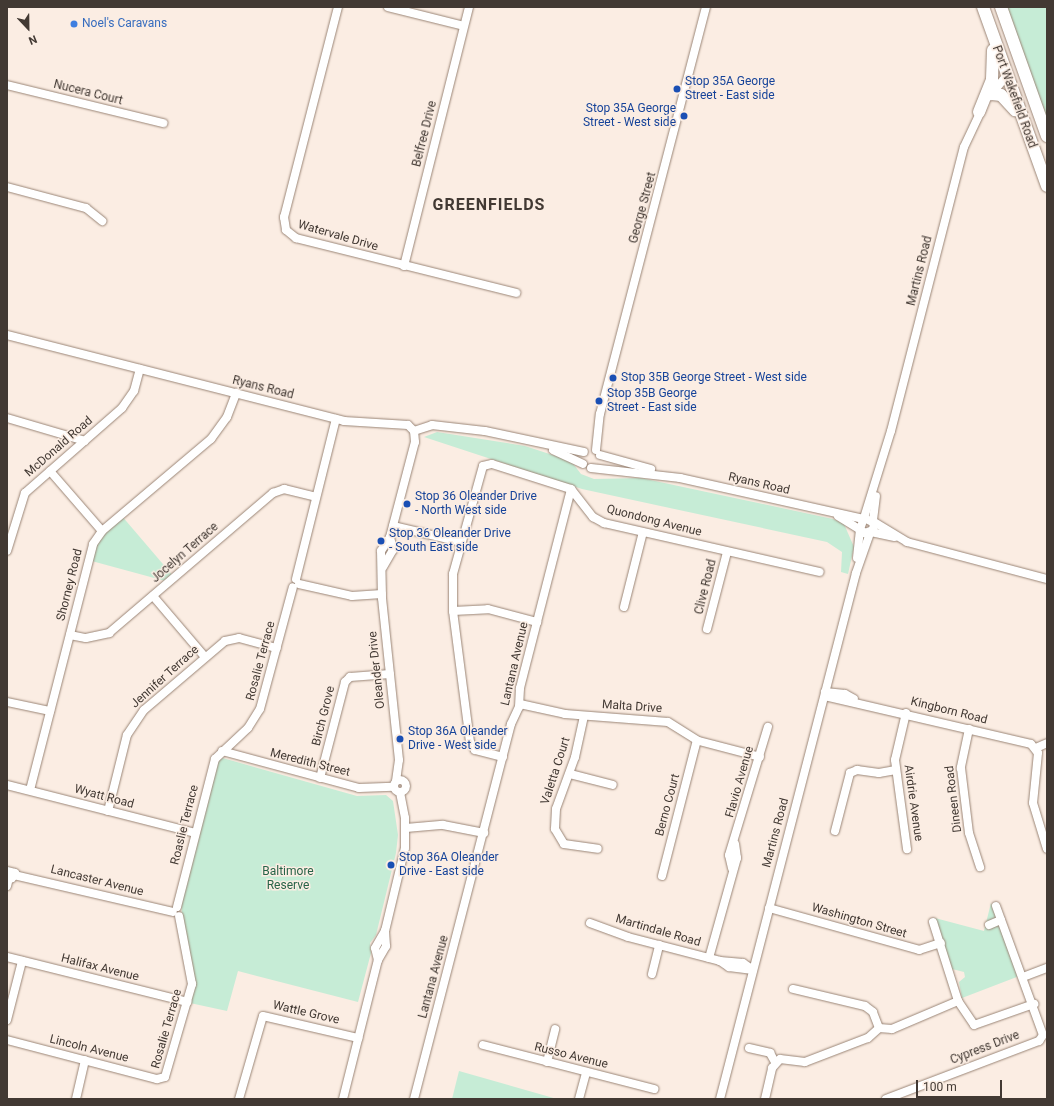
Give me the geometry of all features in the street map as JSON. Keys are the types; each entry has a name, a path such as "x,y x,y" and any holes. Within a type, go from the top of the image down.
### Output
{"highway":[{"name":"Port Wakefield Road","path":"983,7 1020,118 1047,186"},
{"path":"994,7 1011,60 1006,76"},
{"name":"Port Wakefield Road","path":"1001,7 1047,136"},
{"path":"979,112 992,79 993,39"},
{"path":"992,94 1001,95 1020,118"}],"street":[{"name":"Watervale Drive","path":"338,7 284,217 285,228 296,238 404,266 516,292"},
{"path":"388,7 464,26"},
{"name":"Belfree Drive","path":"404,266 469,7"},
{"name":"George Street","path":"583,464 585,451 600,414 706,7"},
{"name":"Martins Road","path":"856,573 860,530 863,518 877,482 964,147 979,112 1006,76"},
{"name":"Nucera Court","path":"7,85 163,124"},
{"path":"7,188 86,208 102,221"},
{"name":"Ryans Road","path":"7,335 336,419 371,425 408,425 414,431"},
{"name":"McDonald Road","path":"7,551 22,498 50,470 122,408 134,391 140,369"},
{"name":"Shorney Road","path":"30,790 93,544 102,531 211,439 227,417 236,393"},
{"name":"George Street","path":"598,453 600,414"},
{"path":"7,418 85,441"},
{"name":"Rosalie Terrace","path":"222,751 248,728 260,709 296,584 315,496 336,419"},
{"path":"414,431 432,425 585,451"},
{"name":"Oleander Drive","path":"343,1099 378,960 386,946 385,931 402,862 406,828 398,785 399,770 382,594 383,567 381,551 390,537 414,431"},
{"path":"514,438 575,457 583,464 591,468 599,464 598,453"},
{"name":"Ryans Road","path":"585,451 598,453 680,478 833,514 863,518 873,521"},
{"path":"503,757 476,750 470,742 453,611 452,582 461,542 480,470 485,464 570,489"},
{"name":"Ryans Road","path":"591,468 680,478"},
{"path":"50,470 102,531"},
{"name":"Martins Road","path":"720,1099 856,573 870,533 873,521 877,482"},
{"name":"Jocelyn Terrace","path":"70,634 86,638 108,633 273,493 284,489 315,496"},
{"name":"Quondong Avenue","path":"570,489 597,520 727,552 820,572"},
{"name":"Lantana Avenue","path":"414,1099 503,757 520,704 537,622 570,489"},
{"name":"Ryans Road","path":"833,514 860,530 870,533"},
{"path":"873,521 898,538"},
{"path":"393,526 461,542"},
{"path":"624,607 643,532"},
{"path":"870,533 898,538 1047,579"},
{"name":"Clive Road","path":"708,629 727,552"},
{"path":"296,584 352,596 382,594"},
{"path":"153,596 205,657"},
{"path":"453,611 488,610 537,622"},
{"name":"Jennifer Terrace","path":"108,811 127,735 138,716 223,642 236,639 277,648"},
{"name":"Birch Grove","path":"320,778 344,682 350,677 390,674"},
{"name":"Kingborn Road","path":"825,692 831,697 854,700 1031,744 1036,748"},
{"path":"7,702 50,711"},
{"name":"Malta Drive","path":"520,704 584,716 668,722 697,740 760,757"},
{"name":"Airdrie Avenue","path":"906,713 896,751 896,770 907,849"},
{"name":"Valetta Court","path":"584,716 570,774 554,818 556,835 564,844 598,849"},
{"name":"Flavio Avenue","path":"709,958 732,868 729,855 735,844 768,726"},
{"name":"Dineen Road","path":"969,729 961,775 969,833 980,867"},
{"name":"Berno Court","path":"662,876 697,740"},
{"path":"1047,743 1036,748 1033,803 1044,832 1047,849"},
{"name":"Meredith Street","path":"222,751 359,788 398,785"},
{"name":"Roaslie Terrace","path":"176,912 215,759 222,751"},
{"path":"835,831 850,773 857,770 879,773 896,770"},
{"path":"570,774 613,785"},
{"name":"Wyatt Road","path":"7,785 195,833"},
{"path":"406,828 448,825 484,833"},
{"name":"Lancaster Avenue","path":"9,877 176,912"},
{"path":"996,906 1045,1036"},
{"name":"Washington Street","path":"769,908 919,950 941,943"},
{"name":"Rosalie Terrace","path":"165,1077 192,984 176,912"},
{"path":"989,925 1001,920"},
{"path":"933,922 941,943 958,1001 965,1007 972,1023 979,1025 1034,1004"},
{"name":"Martindale Road","path":"590,923 659,945 720,960 729,967 754,970"},
{"path":"652,974 659,945"},
{"name":"Halifax Avenue","path":"7,957 187,1002"},
{"path":"7,1020 22,961"},
{"path":"1023,977 1047,968"},
{"path":"793,989 866,1006 873,1012 879,1028"},
{"path":"775,1062 784,1058 805,1062 868,1038 879,1028 892,1029 958,1001"},
{"name":"Wattle Grove","path":"239,1099 263,1016 358,1038"},
{"path":"547,1062 555,1029"},
{"name":"Cypress Drive","path":"887,1099 1039,1041 1045,1036"},
{"name":"Lincoln Avenue","path":"7,1040 157,1079 165,1077"},
{"name":"Russo Avenue","path":"483,1045 654,1089"},
{"path":"749,1048 770,1053 775,1062 765,1099"},
{"path":"76,1099 85,1060"},
{"path":"579,1099 586,1072"}],"green space":[{"path":"1001,7 1047,7 1047,136"},
{"path":"437,432 525,446 571,461 581,474 594,479 641,478 833,519 844,524 854,547 848,574 841,572 842,552 827,542 582,489 424,437"},
{"path":"121,515 174,577 169,582 88,560 93,544"},
{"name":"Baltimore Reserve","path":"219,757 357,796 386,795 393,801 398,835 396,853 376,935 370,943 371,953 358,1002 238,971 227,1011 190,1003 181,903"},
{"path":"991,903 1019,976 962,998 959,982 965,977 964,972 952,969 935,918 984,931"},
{"path":"459,1071 557,1099 452,1099"}],"place":[{"name":"Noel's Caravans","path":"74,24"},
{"name":"Stop 35A George Street - East side","path":"677,89"},
{"name":"Stop 35A George Street - West side","path":"684,116"},
{"name":"Stop 35B George Street - West side","path":"613,378"},
{"name":"Stop 35B George Street - East side","path":"599,401"},
{"name":"Stop 36 Oleander Drive - North West side","path":"407,504"},
{"name":"Stop 36 Oleander Drive - South East side","path":"381,541"},
{"name":"Stop 36A Oleander Drive - West side","path":"400,739"},
{"name":"Stop 36A Oleander Drive - East side","path":"391,865"}],"district":[{"name":"GREENFIELDS","path":"489,205"}]}
